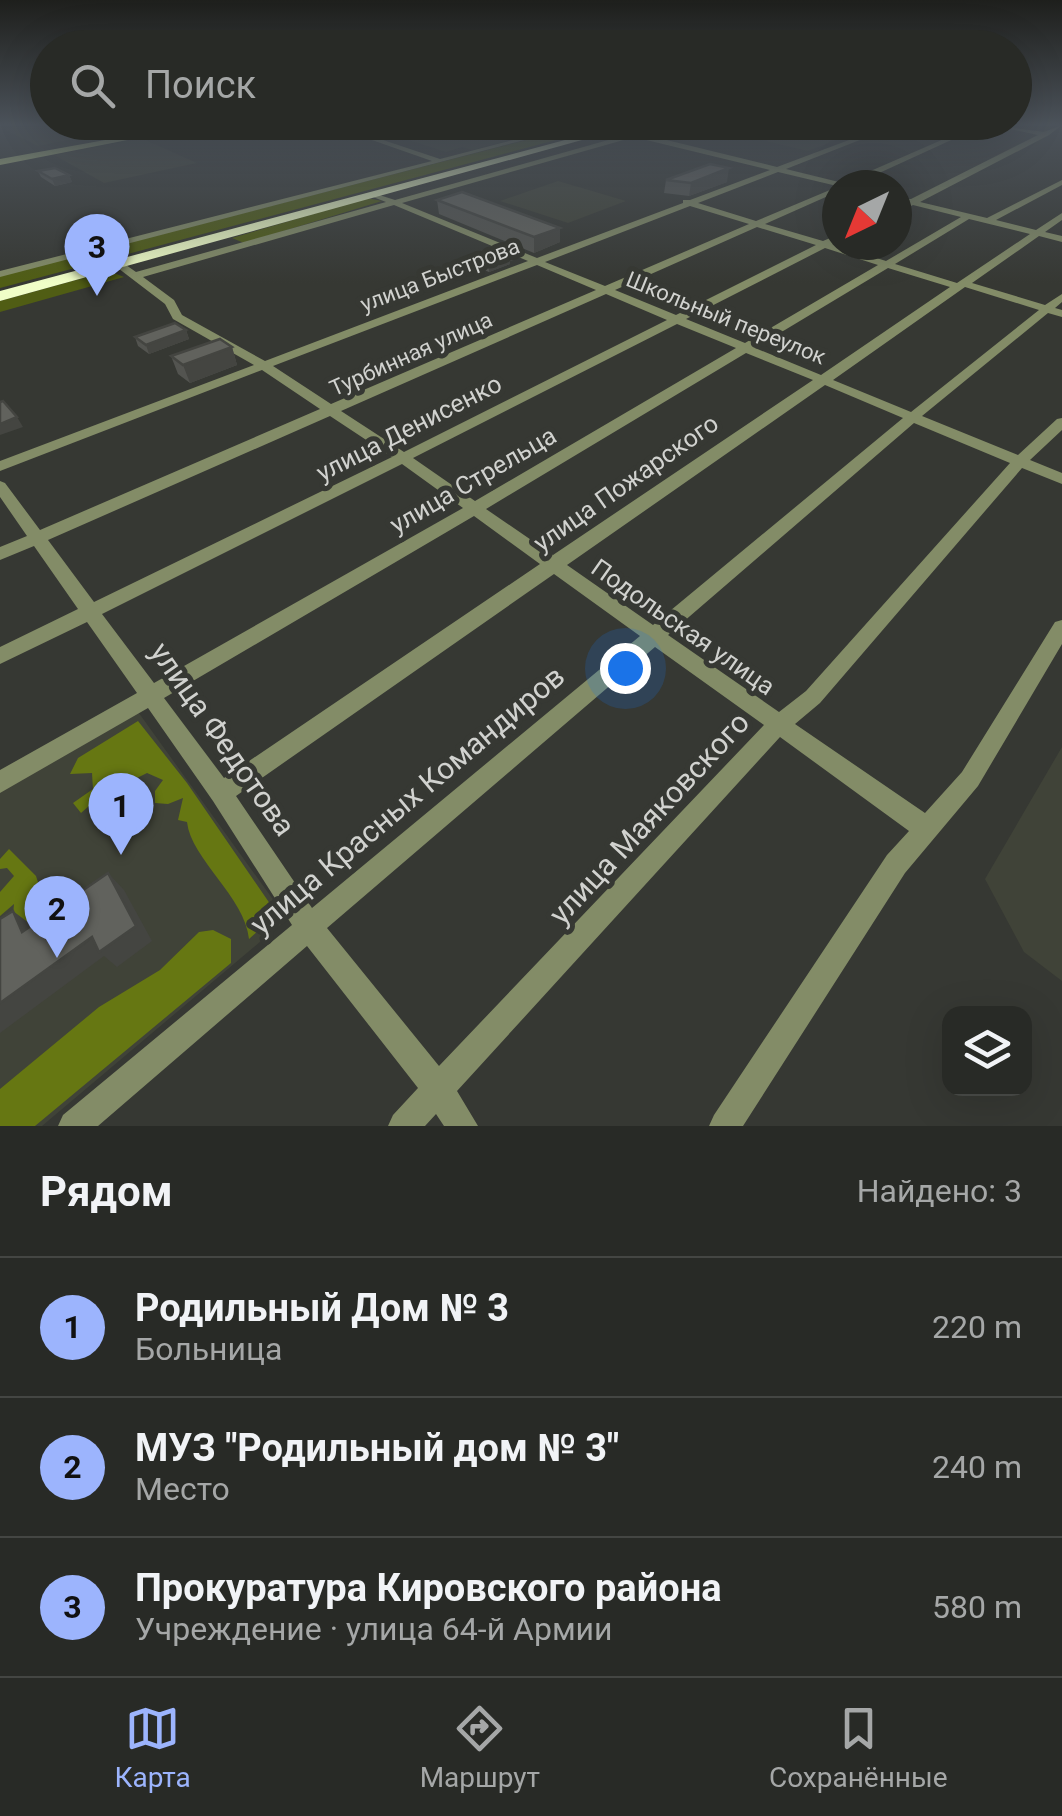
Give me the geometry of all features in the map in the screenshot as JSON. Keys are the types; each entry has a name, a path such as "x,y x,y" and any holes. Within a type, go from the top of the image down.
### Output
{"highway":[{"path":"0,293 425,178"},
{"path":"250,226 433,178"}],"street":[{"path":"0,274 379,178"},
{"path":"135,276 475,178"},
{"name":"улица Быстрова","path":"0,466 754,178"},
{"path":"912,202 959,178"},
{"path":"988,221 1062,182"},
{"name":"Школьный переулок","path":"376,194 1062,478"},
{"name":"Турбинная улица","path":"0,554 822,195"},
{"path":"686,202 822,246"},
{"path":"912,202 1062,240"},
{"name":"улица Стрельца","path":"0,782 474,509 968,216"},
{"name":"улица Пожарского","path":"221,793 1062,216"},
{"name":"улица Денисенко","path":"0,656 822,246"},
{"path":"868,260 1057,307"},
{"name":"Подольская улица","path":"116,262 170,302 177,317 261,364 403,458 927,829"},
{"name":"улица Красных Командиров","path":"74,1126 914,416 1057,307"},
{"name":"улица Маяковского","path":"404,1126 778,725 813,697 1020,461 1062,422"},
{"name":"улица Федотова","path":"0,486 221,793 310,928 438,1089 462,1126"},
{"path":"725,1126 896,864 970,778 1062,627"}],"shaded area":[{"path":"94,178 129,178 104,183"},
{"path":"558,181 626,201 568,223 500,201"},
{"path":"136,709 287,919 42,1126 0,1126 0,791"},
{"path":"1062,747 1062,981 1024,952 985,879"}],"green space":[{"path":"381,178 415,178 0,288 0,276"},
{"path":"367,198 382,201 244,243 232,238"},
{"path":"109,271 124,277 0,312 0,301"},
{"path":"138,721 187,783 277,914 249,939 238,908 198,850 187,822 178,820 183,798 168,804 155,803 155,791 163,780 147,773 99,797 81,813 73,803 93,789 92,773 70,774 78,758"},
{"path":"9,849 36,876 45,904 31,926 13,915 14,904 0,916 0,892 14,876 7,868 0,869 0,859"},
{"path":"213,930 231,939 231,963 35,1126 0,1126 0,1089 99,1007 160,970 199,932"}],"building":[{"path":"673,178 705,178 691,183 666,180"},
{"path":"462,192 560,228 534,237 437,200"},
{"path":"490,252 510,260 489,268 469,260"},
{"path":"175,323 186,330 146,345 135,337"},
{"path":"220,339 232,347 183,365 171,356"},
{"path":"0,402 17,417 0,424"},
{"path":"108,873 136,926 99,952 92,937 0,1003 0,919 13,911 22,932"}],"place":[{"name":"Прокуратура Кировского района","path":"97,296"},
{"name":"Родильный Дом № 3","path":"121,855"},
{"name":"МУЗ \"Родильный дом № 3\"","path":"57,958"}]}
